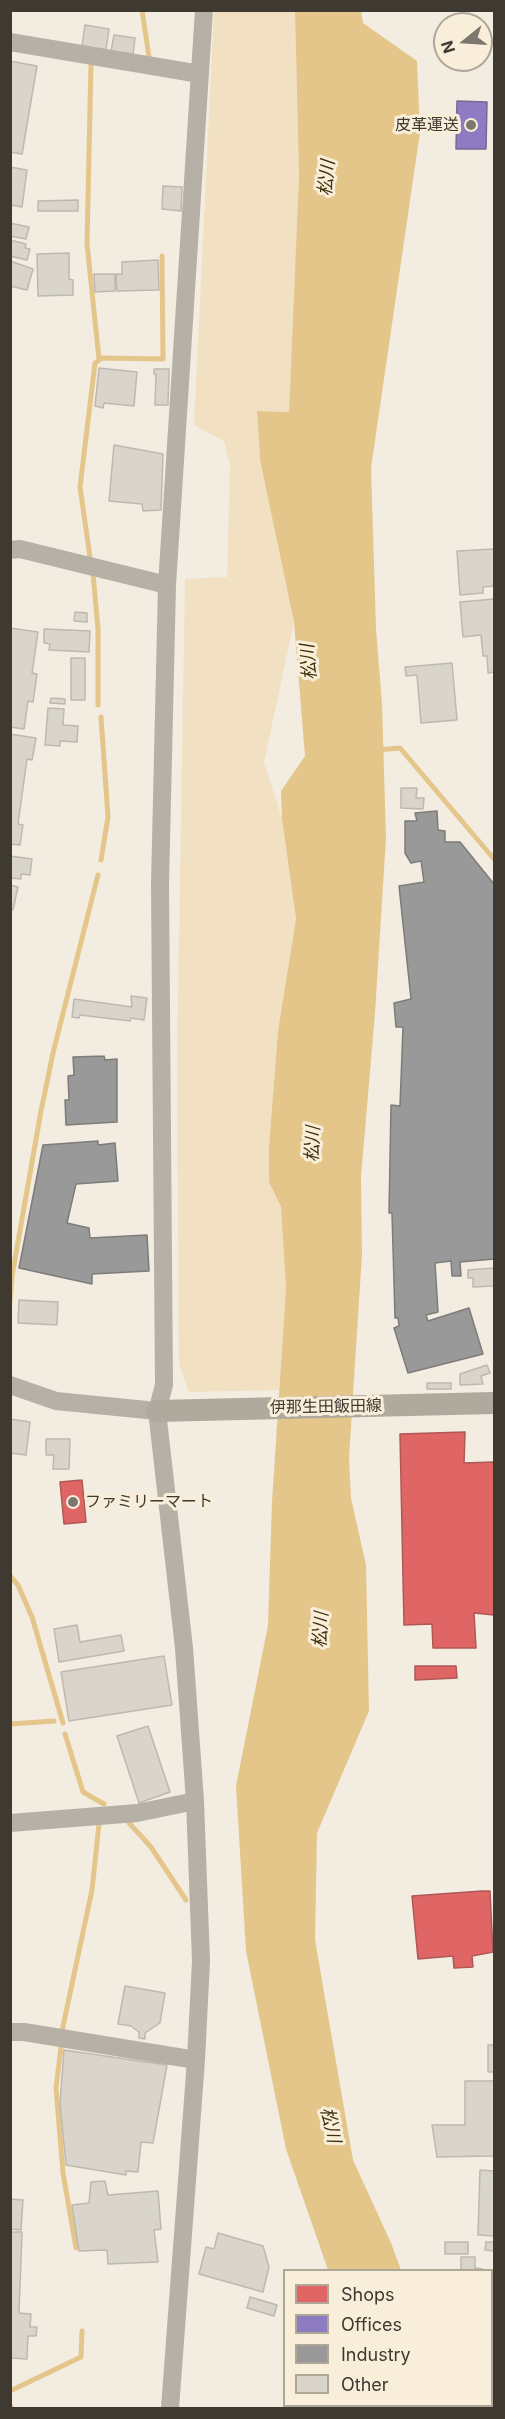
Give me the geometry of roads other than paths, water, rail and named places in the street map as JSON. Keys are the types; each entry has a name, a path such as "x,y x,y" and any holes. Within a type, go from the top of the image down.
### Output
{"main road":[{"name":"伊那生田飯田線","path":"157,1411 495,1403"}],"street":[{"path":"170,2409 196,2060 201,1961 195,1802 184,1648 157,1411 164,1385 160,884 167,585 204,10"},
{"path":"10,42 200,74"},
{"path":"10,550 20,549 167,585"},
{"path":"10,1385 56,1401 157,1411"},
{"path":"10,1823 137,1813 195,1802"},
{"path":"10,2032 24,2032 196,2060"}],"water":[{"name":"松川","path":"295,11 361,11 363,23 417,61 420,132 371,468 386,838 375,1013 361,1177 362,1254 349,1458 351,1498 366,1565 369,1711 317,1833 315,1940 353,2160 401,2269 328,2269 286,2149 246,1951 236,1786 268,1625 272,1502 286,1287 281,1207 269,1182 269,1146 278,1031 296,919 282,819 281,791 305,756 294,622 260,460 257,411 289,412 299,176"}],"waterway":[{"path":"142,10 149,57"},
{"path":"91,63 87,244 99,359"},
{"path":"90,557 80,487 95,363 102,358 163,359 162,256"},
{"path":"93,574 98,629 98,705"},
{"path":"101,717 108,817 101,860"},
{"path":"377,750 400,748 494,859"},
{"path":"10,1302 12,1276 41,1111 53,1053 98,875"},
{"path":"10,1576 18,1585 32,1617 63,1723"},
{"path":"10,1724 54,1721"},
{"path":"65,1734 83,1792 104,1804"},
{"path":"129,1823 151,1847 186,1900"},
{"path":"62,2031 92,1890 99,1824"},
{"path":"61,2047 56,2088 63,2173 76,2248"},
{"path":"10,2391 81,2357 82,2331"}],"place":[{"name":"皮革運送","path":"471,125"},
{"name":"ファミリーマート","path":"73,1502"}]}
